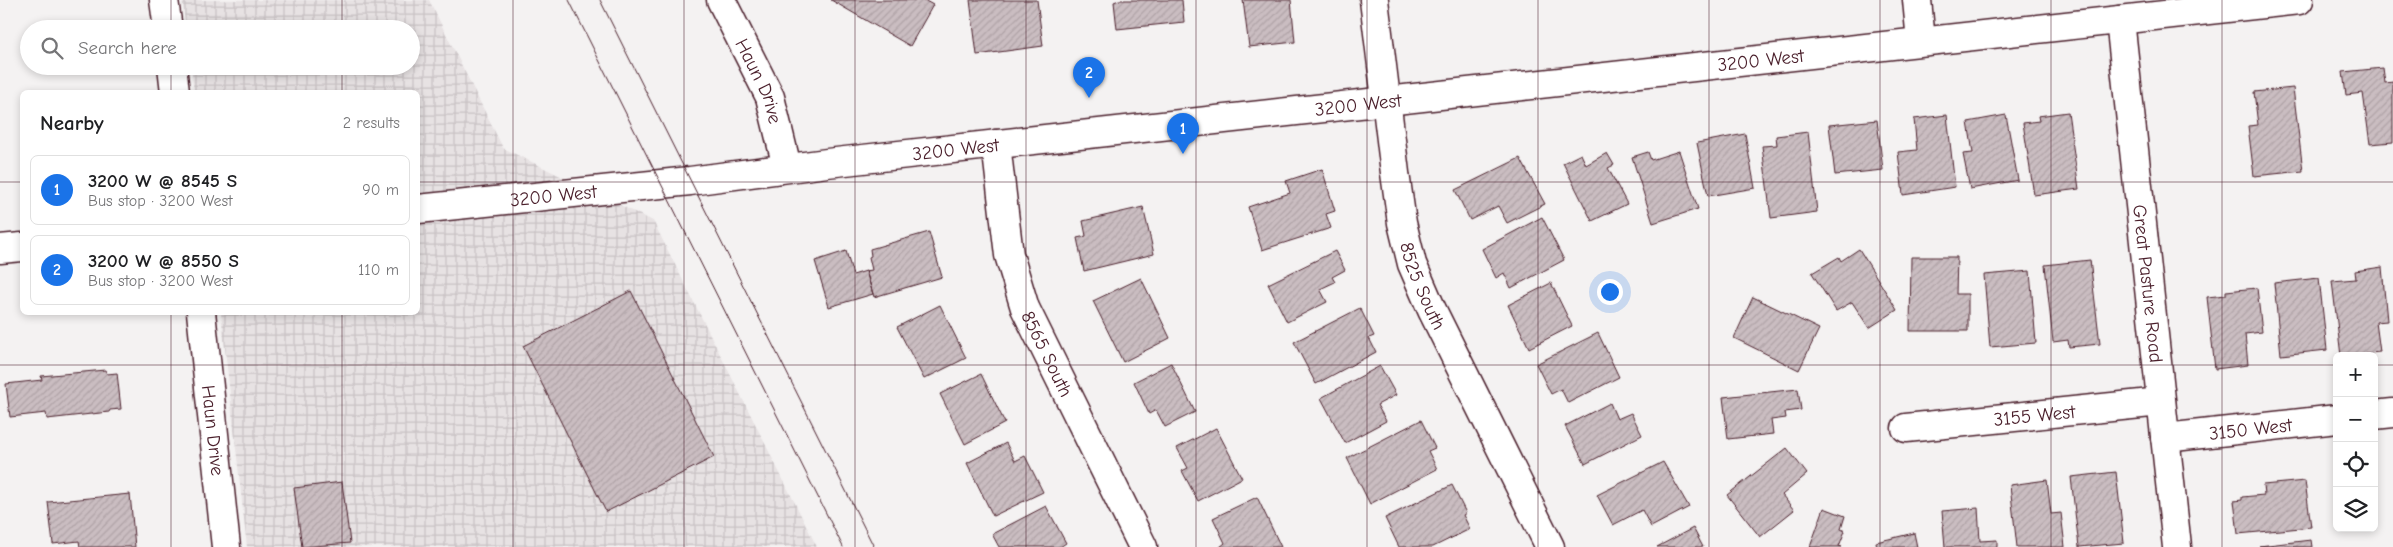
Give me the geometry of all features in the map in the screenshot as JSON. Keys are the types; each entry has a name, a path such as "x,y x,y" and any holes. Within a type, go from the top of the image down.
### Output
{"street":[{"path":"164,0 167,20"},
{"name":"Haun Drive","path":"721,0 770,97 787,167"},
{"name":"8525 South","path":"1374,0 1402,223 1412,264 1432,310 1550,547"},
{"path":"1917,0 1921,41"},
{"name":"3200 West","path":"420,209 690,181 787,167 2299,0"},
{"name":"Great Pasture Road","path":"2120,20 2177,547"},
{"path":"173,75 175,90"},
{"name":"8565 South","path":"996,144 1009,255 1025,308 1143,547"},
{"path":"0,249 20,247"},
{"name":"Haun Drive","path":"201,315 226,547"},
{"name":"3155 West","path":"1906,428 2161,402"},
{"path":"2378,415 2393,413"},
{"name":"3150 West","path":"2166,438 2333,418"}],"shaded area":[{"path":"182,0 429,0 503,148 653,221 817,547 247,547 221,315 420,315 420,90 194,90 192,75 420,75 420,20 185,20"}],"building":[{"path":"831,0 924,0 933,5 910,46"},
{"path":"970,0 1037,0 1043,46 977,55"},
{"path":"1119,0 1182,0 1184,22 1117,29 1114,2"},
{"path":"1243,0 1291,0 1295,42 1249,47"},
{"path":"2383,68 2385,83 2393,82 2393,142 2370,144 2363,93 2346,95 2343,72"},
{"path":"2293,88 2303,171 2254,176 2248,126 2258,125 2254,92"},
{"path":"2068,112 2079,189 2034,195 2023,123 2039,121 2038,116"},
{"path":"1947,115 1955,187 1903,195 1898,152 1917,150 1914,119"},
{"path":"2006,115 2018,180 1970,189 1963,154 1973,153 1968,122"},
{"path":"1877,120 1883,170 1835,175 1829,125"},
{"path":"1808,132 1817,212 1771,218 1762,146 1777,145 1776,136"},
{"path":"1745,134 1755,188 1708,196 1697,143"},
{"path":"1679,151 1698,209 1653,223 1632,157 1648,152 1651,160"},
{"path":"1607,153 1614,165 1608,168 1627,204 1592,221 1563,163 1581,154 1586,165"},
{"path":"1520,158 1545,204 1507,223 1498,206 1470,220 1455,190"},
{"path":"1322,169 1335,211 1326,214 1331,228 1262,250 1248,207 1290,193 1286,181"},
{"path":"1143,207 1154,254 1084,271 1077,238 1086,236 1083,221"},
{"path":"1542,217 1564,260 1511,288 1504,273 1496,278 1482,249"},
{"path":"929,232 942,277 874,297 866,271 872,270 869,257 871,256 870,249"},
{"path":"1859,249 1897,310 1869,328 1852,302 1836,311 1812,273 1839,257 1841,261"},
{"path":"846,251 853,275 866,271 873,294 829,307 815,261"},
{"path":"1335,251 1345,270 1332,277 1335,282 1320,289 1327,302 1287,322 1268,284"},
{"path":"1911,257 1957,257 1956,294 1968,294 1968,331 1910,331"},
{"path":"2090,260 2100,344 2069,347 2068,340 2053,342 2045,265"},
{"path":"2382,267 2387,321 2376,322 2380,352 2341,352 2332,281 2356,279 2355,271"},
{"path":"2030,271 2036,343 1990,347 1984,275"},
{"path":"1141,278 1170,338 1123,362 1093,301"},
{"path":"2319,278 2327,350 2281,355 2274,283"},
{"path":"1551,283 1572,326 1529,348 1508,305"},
{"path":"2257,288 2262,332 2245,334 2248,365 2215,369 2207,297 2226,295 2226,291"},
{"path":"631,291 714,457 606,512 523,346"},
{"path":"1753,297 1819,329 1799,370 1734,338"},
{"path":"940,305 966,358 924,379 897,327"},
{"path":"1360,308 1374,336 1369,338 1376,352 1316,384 1294,342"},
{"path":"1598,333 1619,377 1568,403 1561,389 1551,394 1536,364"},
{"path":"1171,363 1195,412 1165,427 1156,410 1149,414 1134,382"},
{"path":"1380,366 1396,395 1377,405 1386,421 1345,443 1321,398"},
{"path":"105,370 107,374 117,373 121,409 47,419 46,413 10,417 6,384 42,380 41,376"},
{"path":"981,374 1005,423 965,444 940,394"},
{"path":"1798,389 1801,410 1785,412 1786,418 1771,420 1773,434 1728,439 1723,397"},
{"path":"1610,403 1617,419 1631,413 1642,435 1585,464 1565,426"},
{"path":"1421,420 1435,448 1428,451 1437,469 1370,504 1347,458"},
{"path":"1216,428 1242,478 1198,501 1182,471 1188,468 1177,448"},
{"path":"1006,443 1015,461 1025,456 1043,492 993,516 967,463"},
{"path":"1787,448 1807,474 1782,495 1794,510 1760,537 1727,495"},
{"path":"1663,462 1689,507 1651,527 1642,510 1613,525 1597,495"},
{"path":"2116,472 2124,543 2079,547 2071,477"},
{"path":"2047,480 2051,514 2061,513 2065,547 2017,547 2010,485"},
{"path":"2305,481 2311,527 2238,534 2234,501 2242,500 2242,497 2264,495 2263,485"},
{"path":"342,482 350,543 302,547 294,488"},
{"path":"1452,485 1466,513 1463,515 1470,529 1433,547 1399,547 1385,518"},
{"path":"130,494 135,547 80,547 79,541 53,544 48,502"},
{"path":"1257,497 1281,547 1220,547 1225,543 1213,518"},
{"path":"1046,506 1066,543 1060,547 999,547 992,534"},
{"path":"1824,508 1845,516 1841,529 1845,531 1839,546 1842,547 1810,547"},
{"path":"1978,508 1980,541 1997,540 1997,547 1945,547 1942,511"},
{"path":"1693,528 1703,547 1657,547"},
{"path":"1914,533 1917,547 1877,547 1876,542"},
{"path":"2311,540 2312,547 2259,546"}],"tram line":[{"path":"569,0 843,547"},
{"path":"600,0 874,547"}],"place":[{"name":"3200 W @ 8550 S","path":"1089,98"},
{"name":"3200 W @ 8545 S","path":"1183,154"}]}
